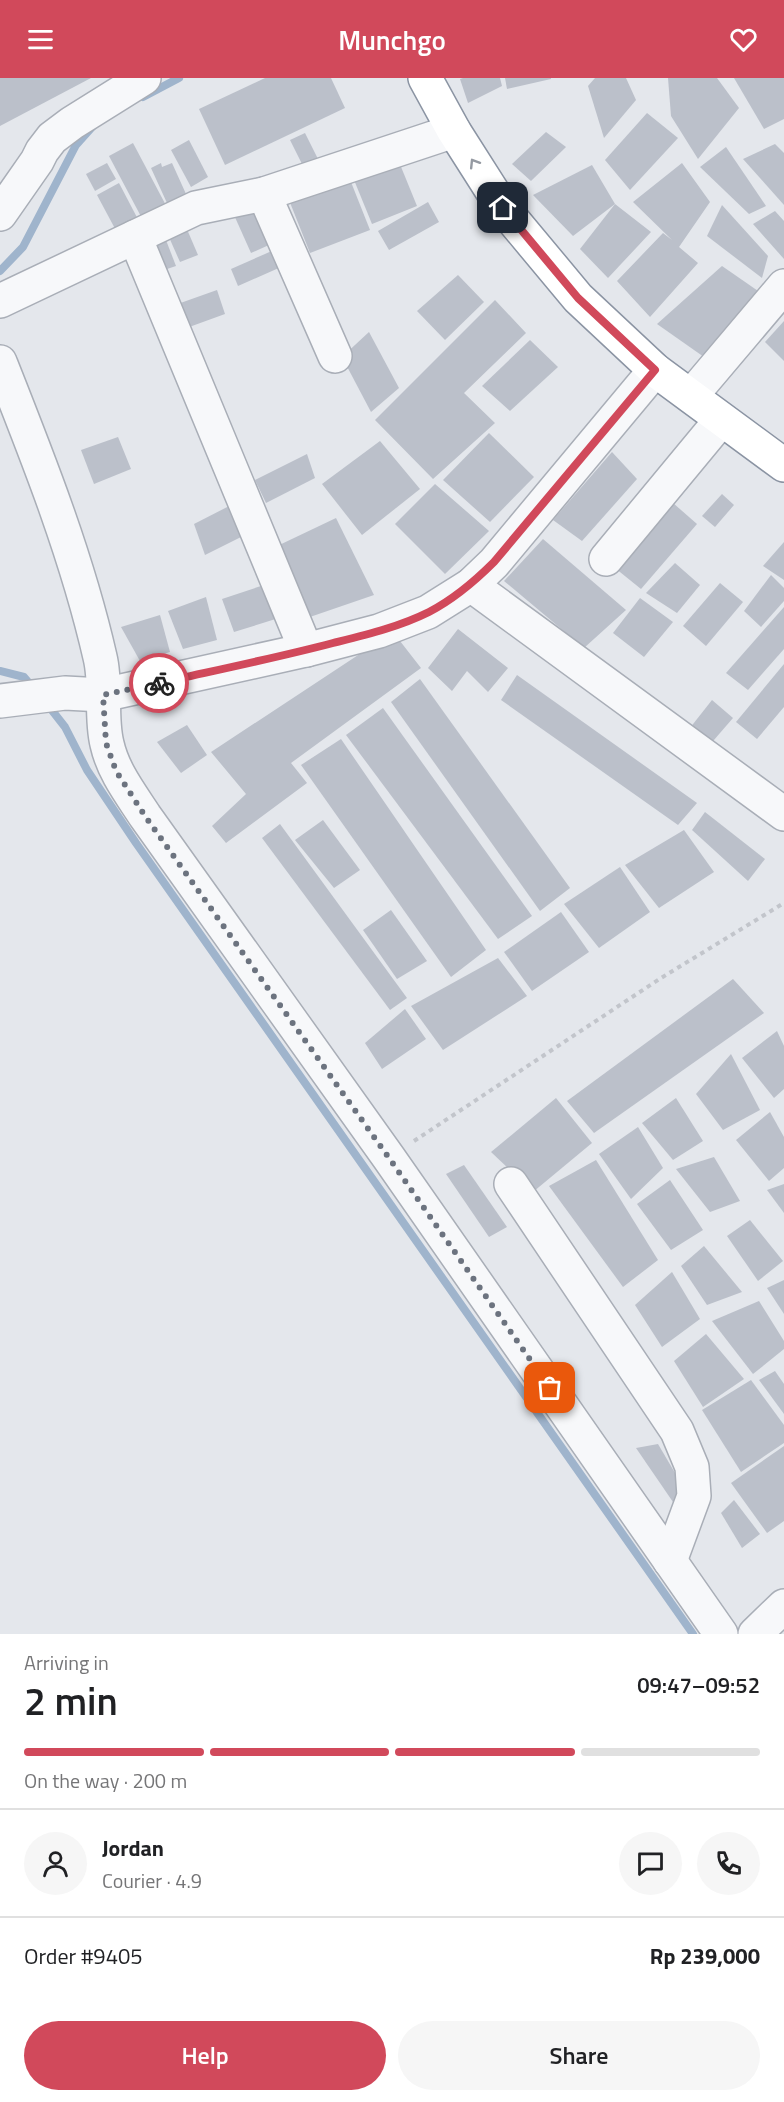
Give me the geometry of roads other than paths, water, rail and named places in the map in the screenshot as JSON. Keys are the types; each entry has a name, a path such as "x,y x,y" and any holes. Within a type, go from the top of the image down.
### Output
{"highway":[{"path":"424,78 454,131 503,208 578,298 655,370 784,465"}],"street":[{"path":"0,214 52,138 144,78"},
{"path":"0,301 196,208 264,194 454,131"},
{"path":"264,194 334,356"},
{"path":"135,237 306,650"},
{"path":"691,396 784,286"},
{"path":"0,362 68,542 101,659 106,743 116,771 722,1634"},
{"path":"7,700 65,693 103,695 306,650 379,631 428,612 471,585 494,562 655,370"},
{"path":"606,559 721,420"},
{"path":"471,585 784,814"},
{"path":"512,1184 677,1431 692,1467 694,1496 670,1561"},
{"path":"755,1634 784,1606"}],"waterway":[{"path":"143,97 179,78"},
{"path":"0,271 23,247 76,145 93,126"},
{"path":"0,671 24,677 35,690"},
{"path":"47,704 65,727 87,770 136,843 693,1634"}]}
